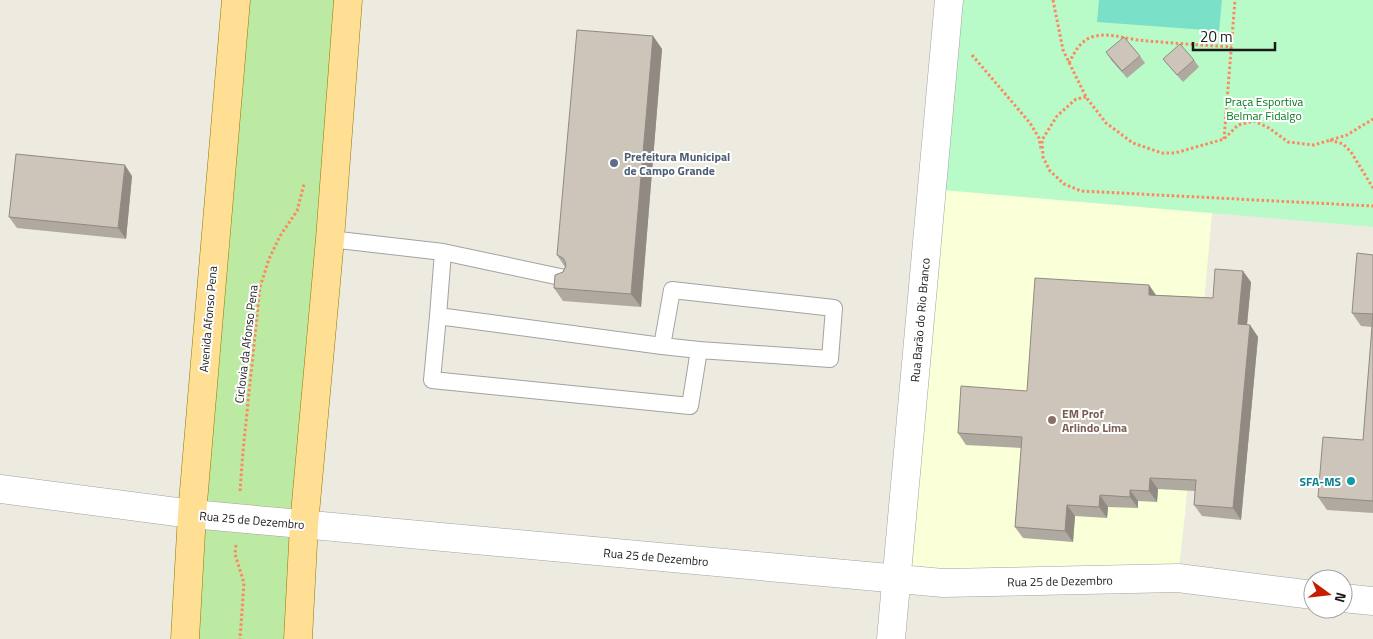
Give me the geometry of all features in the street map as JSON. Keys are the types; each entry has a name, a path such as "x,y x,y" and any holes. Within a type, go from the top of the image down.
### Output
{"main road":[{"name":"Avenida Afonso Pena","path":"185,639 192,514 236,0"},
{"path":"298,639 304,525 330,239 348,0"}],"street":[{"name":"Rua Barão do Rio Branco","path":"891,639 948,13"},
{"name":"Rua 25 de Dezembro","path":"0,489 238,519 943,583 1178,578 1303,594"},
{"path":"1353,599 1373,601"}],"lane":[{"path":"330,239 443,252 565,278"},
{"path":"443,252 432,380 690,406 699,350"},
{"path":"438,316 662,346 830,359 834,308 672,290 662,346"}],"path":[{"path":"1053,0 1063,50 1086,97 1106,123 1133,144 1162,153 1175,153 1224,139 1238,124 1254,121 1269,128 1288,142 1314,145 1346,134 1373,119"},
{"path":"1224,139 1235,0"},
{"path":"948,13 1030,123 1039,138 1050,171 1064,184 1081,191 1373,206"},
{"path":"1069,63 1077,48 1089,38 1098,36 1117,35 1136,40 1232,47"},
{"path":"1044,157 1042,140 1057,116 1076,99 1086,97"},
{"path":"1330,140 1342,144 1351,152 1373,188"},
{"name":"Ciclovia da Afonso Pena","path":"240,639 244,583 235,554 243,451 260,287 269,259 280,236 297,211 306,177"}],"shaded area":[{"name":"EM Prof Arlindo Lima","path":"932,189 1212,213 1178,578 897,578"}],"green space":[{"path":"236,0 348,0 298,639 185,639"},
{"name":"Praça Esportiva Belmar Fidalgo","path":"949,0 1373,0 1373,227 932,189"},
{"path":"1099,0 1222,0 1219,31 1097,22"}],"building":[{"name":"Prefeitura Municipal de Campo Grande","path":"577,30 653,36 631,294 554,288 555,275 563,272 566,266 563,258 557,255"},
{"path":"1124,37 1140,56 1122,71 1106,52"},
{"path":"1180,44 1194,60 1177,75 1163,59"},
{"path":"16,154 125,165 118,228 9,217"},
{"path":"1357,253 1373,255 1373,314 1352,313"},
{"path":"1215,269 1243,271 1238,324 1250,325 1233,508 1194,505 1196,480 1150,478 1149,491 1130,490 1130,497 1100,495 1099,507 1067,505 1065,531 1015,527 1022,437 958,433 961,386 1027,391 1035,278 1149,285 1149,295 1213,298"},
{"path":"1373,314 1373,501 1318,497 1323,437 1363,440"}],"place":[{"name":"Prefeitura Municipal de Campo Grande","path":"614,163"},
{"name":"EM Prof Arlindo Lima","path":"1052,420"},
{"name":"SFA-MS","path":"1351,481"}]}
